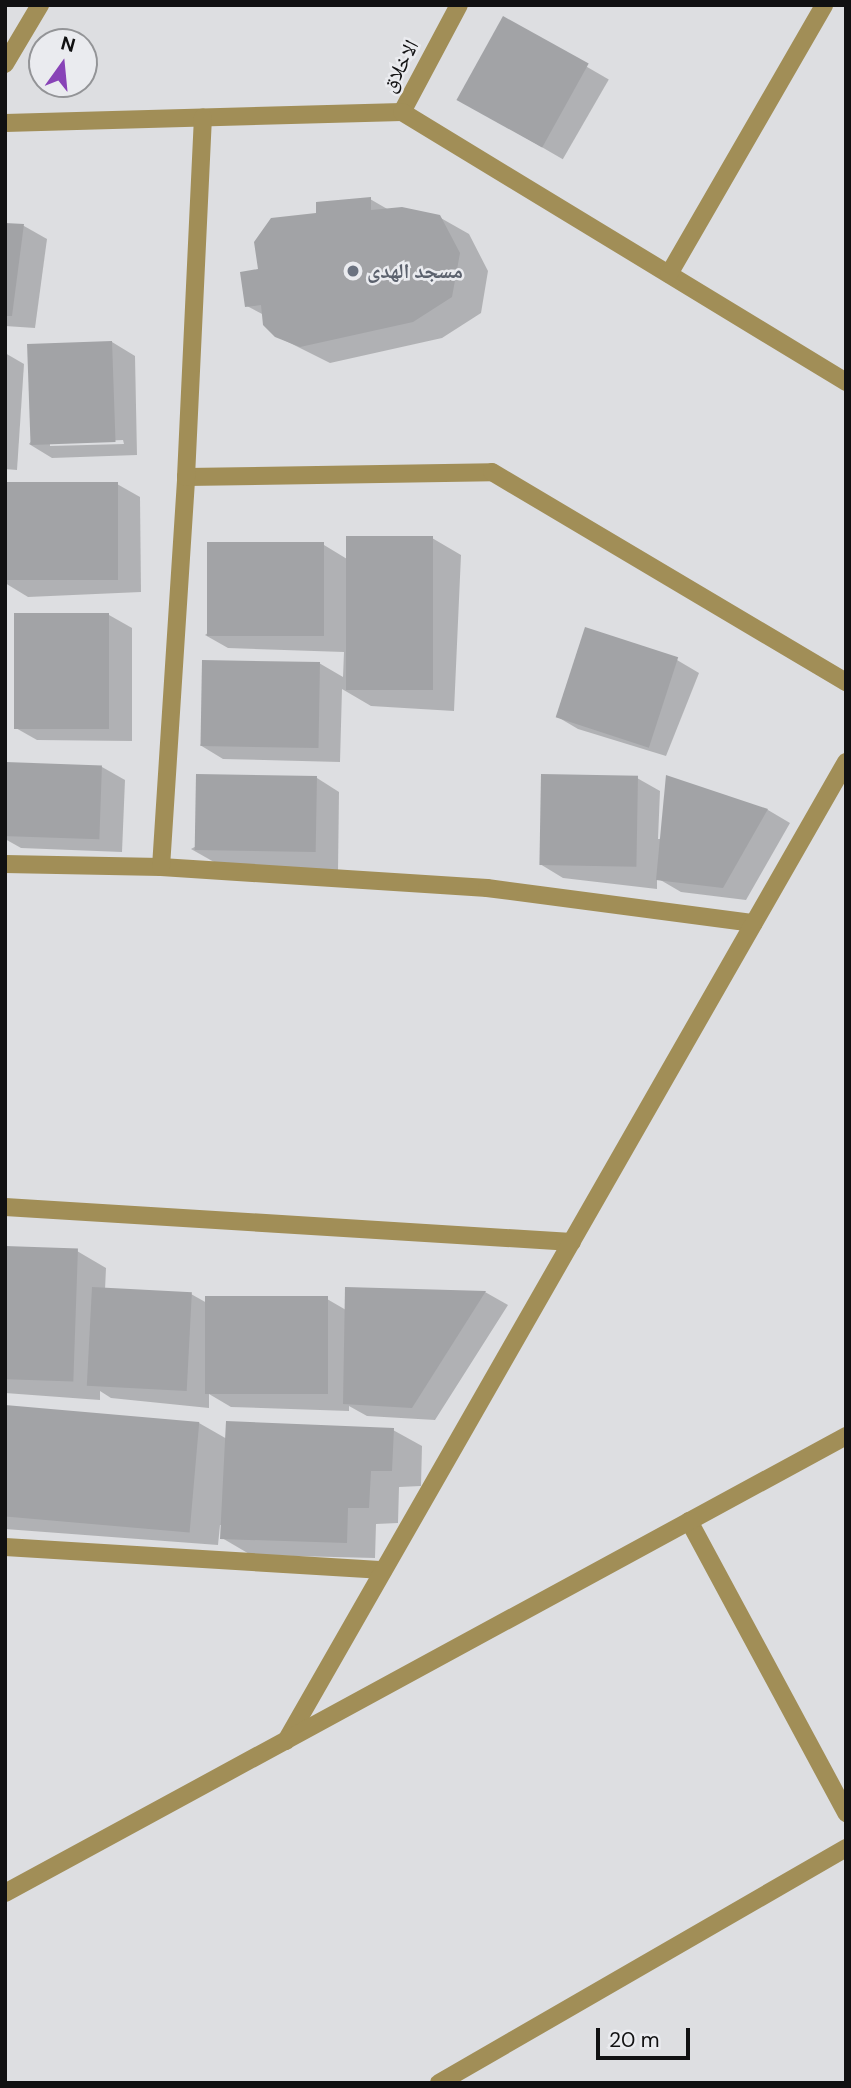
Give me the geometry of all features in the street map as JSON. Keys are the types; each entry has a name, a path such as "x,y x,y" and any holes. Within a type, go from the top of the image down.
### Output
{"street":[{"path":"5,64 40,5"},
{"name":"الاخلاق","path":"401,112 459,5"},
{"path":"668,274 824,5"},
{"path":"5,122 401,112 846,383"},
{"path":"161,867 186,477 203,117"},
{"path":"186,477 492,472 846,682"},
{"path":"286,1741 846,762"},
{"path":"5,864 161,867 487,888 754,923"},
{"path":"5,1207 572,1242"},
{"path":"5,1893 846,1436"},
{"path":"689,1521 846,1813"},
{"path":"5,1547 383,1570"},
{"path":"439,2083 846,1848"}],"building":[{"path":"503,16 589,64 542,147 456,100"},
{"name":"مسجد الهدى","path":"371,197 371,210 402,207 440,215 460,253 452,297 413,322 300,347 275,337 263,325 261,305 245,307 240,272 258,269 254,242 271,218 316,213 316,202"},
{"path":"5,223 24,224 12,316 5,316"},
{"path":"112,341 116,442 31,445 27,344"},
{"path":"6,482 118,482 118,580 6,580"},
{"path":"346,536 433,536 433,690 346,690"},
{"path":"207,542 324,542 324,636 207,636"},
{"path":"14,613 109,613 109,729 14,729"},
{"path":"585,627 678,657 649,748 556,717"},
{"path":"202,660 320,662 318,748 200,746"},
{"path":"5,762 102,765 99,839 5,836"},
{"path":"196,774 317,776 316,852 195,850"},
{"path":"541,774 638,776 636,867 539,865"},
{"path":"666,775 768,809 723,888 656,880"},
{"path":"5,1246 78,1249 73,1381 5,1379"},
{"path":"92,1287 192,1292 187,1391 87,1386"},
{"path":"345,1287 486,1291 412,1408 343,1404"},
{"path":"205,1296 328,1296 328,1394 205,1394"},
{"path":"5,1405 199,1422 190,1533 5,1516"},
{"path":"226,1421 394,1428 392,1471 371,1471 369,1508 348,1508 347,1543 220,1539"}],"place":[{"name":"مسجد الهدى","path":"353,271"}]}
